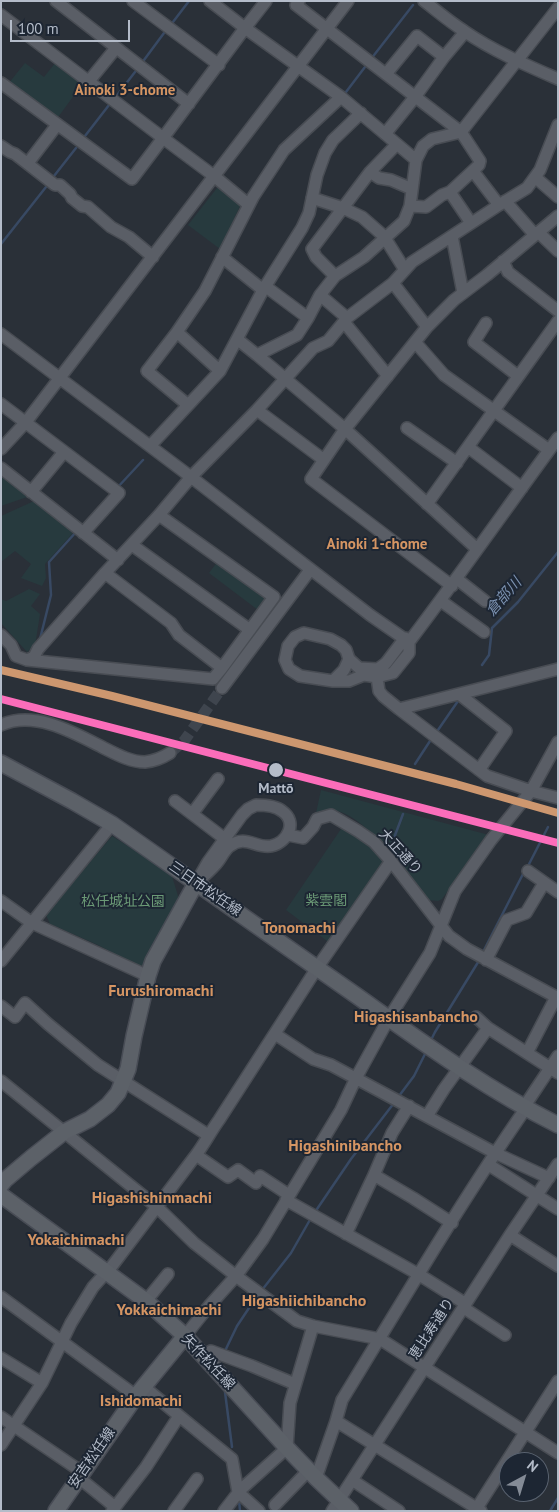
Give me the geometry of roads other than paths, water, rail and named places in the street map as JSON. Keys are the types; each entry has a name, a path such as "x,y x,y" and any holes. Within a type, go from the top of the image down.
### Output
{"main road":[{"name":"三日市松任線","path":"1,763 112,824 428,1046 491,1088 558,1125"},
{"path":"1,1185 64,1132 90,1119 108,1105 118,1093 128,1069 134,1036 153,961 196,883"},
{"name":"矢作松任線","path":"1,1194 146,1301 204,1356 312,1474 336,1505 351,1511"},
{"name":"安吉松任線","path":"56,1511 140,1391 184,1336"}],"street":[{"path":"56,1 189,104"},
{"path":"132,1 148,6 219,65"},
{"path":"210,1 341,97 416,160"},
{"path":"1,83 132,179 266,1"},
{"path":"299,1 296,5 461,132 480,161 479,165 450,192 442,195 426,207 410,206"},
{"path":"1,449 26,422 348,1"},
{"path":"424,1 464,32 516,61 558,79"},
{"path":"257,355 297,335 320,295 335,276 364,257 404,221 410,206 416,160 423,146 432,139 461,132 558,8"},
{"path":"1,15 214,176 249,205"},
{"path":"385,134 464,32"},
{"path":"386,74 417,36 444,57"},
{"path":"89,81 116,48"},
{"path":"188,405 147,371 205,291 252,197 284,150 341,97"},
{"path":"150,446 220,371 264,288 309,213 317,175 326,153 334,140 360,113"},
{"path":"28,163 57,124"},
{"path":"27,660 34,657 38,649 191,477 257,410 313,348 328,341 345,320 393,283 412,262 527,188 540,170 558,125"},
{"path":"312,249 370,172 397,144"},
{"path":"1,146 28,163 55,185 60,185 82,206 88,207 111,227 129,237 153,258"},
{"path":"473,171 502,203 558,251"},
{"path":"370,172 379,178 391,180 412,190"},
{"path":"535,177 558,197"},
{"path":"450,192 471,223"},
{"path":"312,198 343,208 362,217 385,238 406,270"},
{"path":"485,601 454,583 311,479 345,429 427,328 454,300 558,216"},
{"path":"452,236 463,293"},
{"path":"296,237 312,249 316,257 335,276"},
{"path":"222,257 308,318"},
{"path":"503,261 508,272 558,311"},
{"path":"393,283 427,328"},
{"path":"320,295 345,320 388,376"},
{"path":"486,322 474,342 518,376"},
{"path":"427,504 558,322"},
{"path":"177,332 220,371"},
{"path":"1,334 191,477 310,570 407,640 409,653 393,673 377,673 364,675 349,681 333,681 300,676 289,669 285,660 288,646 295,637 304,633 330,639 341,645 346,650 349,659 359,668 377,673"},
{"path":"237,339 345,429 477,549"},
{"path":"415,342 444,375 549,450"},
{"path":"1,404 115,490 83,533"},
{"path":"257,410 324,460"},
{"path":"407,428 457,462"},
{"path":"407,640 441,601 558,438"},
{"path":"468,447 522,488"},
{"path":"31,492 64,452"},
{"path":"1,468 118,560"},
{"path":"1,635 11,645 16,656 27,660 214,679 274,598 159,515"},
{"path":"132,545 250,630"},
{"path":"222,688 310,570"},
{"path":"105,573 171,623 179,635 222,668"},
{"path":"441,601 484,632"},
{"path":"333,681 344,670 349,659"},
{"path":"399,709 558,670"},
{"path":"377,673 379,690 383,696 487,776 558,798"},
{"path":"459,694 506,731 479,770"},
{"path":"1,725 31,720 48,723 76,734 117,755 135,761 152,761 170,753"},
{"path":"184,1336 236,1276 263,1239 341,1110 356,1078 389,1018 430,953 455,891 491,840 531,791 558,742"},
{"path":"192,814 218,779"},
{"path":"176,801 225,839"},
{"path":"256,805 279,809 285,813 289,819 290,826 288,835 280,842 270,846 247,841 237,842 196,883 208,862 248,809 256,805"},
{"path":"242,815 240,826 247,841"},
{"name":"大正通り","path":"288,835 302,838 313,827 317,819 331,815 352,827 374,842 391,861 449,936 482,957 557,998"},
{"path":"1,961 112,824"},
{"path":"1,1445 42,1383 82,1303 206,1141 208,1135 317,968 391,861"},
{"path":"528,871 558,892"},
{"path":"482,957 507,920 526,913 544,883"},
{"path":"1,901 32,923 148,976"},
{"path":"527,1053 557,998"},
{"path":"1,1006 15,1017 25,1003 92,1060 208,1135"},
{"path":"476,1017 488,1028 554,1070"},
{"path":"427,1116 488,1028"},
{"path":"275,1034 313,1058 356,1078 495,1153 549,1178"},
{"path":"275,1505 312,1474 336,1422 342,1400 418,1274 495,1153 525,1108 554,1070 558,1056"},
{"path":"1,1080 157,1207 194,1242 297,1321 313,1326 380,1338 558,1452"},
{"path":"346,1234 374,1176 392,1132 401,1102"},
{"path":"196,1154 228,1177 238,1170 256,1183 260,1176 312,1215 418,1274 505,1335"},
{"name":"恵比寿通り","path":"336,1505 558,1164"},
{"path":"488,1165 558,1209"},
{"path":"374,1176 452,1223"},
{"path":"510,1235 558,1266"},
{"path":"146,1301 168,1274"},
{"path":"1,1297 62,1342 179,1416 232,1459 238,1492 259,1511"},
{"path":"224,1511 238,1492 287,1448 290,1403 313,1326"},
{"path":"204,1356 212,1351 295,1384"},
{"path":"1,1358 42,1383"},
{"path":"336,1422 478,1510 558,1381"},
{"path":"1,1416 80,1475 114,1510 179,1416"},
{"path":"174,1511 197,1479"},
{"path":"352,1480 399,1511"}],"waterway":[{"path":"173,22 189,1"},
{"path":"371,59 413,5"},
{"path":"144,60 164,33"},
{"path":"346,92 368,63"},
{"path":"118,94 135,72"},
{"path":"85,136 109,105"},
{"path":"54,176 76,148"},
{"path":"1,244 46,187"},
{"path":"117,488 143,460"},
{"path":"40,639 51,595 49,562 76,532"},
{"name":"倉部川","path":"482,665 489,655 492,628 518,602 558,552"},
{"path":"438,730 458,701"},
{"name":"倉部川","path":"415,764 430,741"},
{"name":"倉部川","path":"391,846 403,814"},
{"path":"527,868 548,827"},
{"path":"482,954 524,872"},
{"path":"430,1042 480,959"},
{"path":"399,1096 414,1076 426,1052"},
{"path":"315,1212 351,1159 394,1103"},
{"path":"262,1290 291,1253 311,1218"},
{"path":"225,1351 237,1326 257,1296"},
{"path":"225,1392 232,1447"},
{"path":"550,1511 558,1498"},
{"path":"239,1500 240,1511"}],"tunnel":[{"path":"170,753 184,741 222,688"}],"place":[{"name":"Mattō","path":"276,770"}],"district":[{"name":"Ainoki 3-chome","path":"125,91"},
{"name":"Ainoki 1-chome","path":"377,545"},
{"name":"Tonomachi","path":"299,928"},
{"name":"Furushiromachi","path":"161,991"},
{"name":"Higashisanbancho","path":"416,1017"},
{"name":"Higashinibancho","path":"345,1146"},
{"name":"Higashishinmachi","path":"152,1198"},
{"name":"Yokaichimachi","path":"76,1240"},
{"name":"Higashiichibancho","path":"304,1301"},
{"name":"Yokkaichimachi","path":"169,1310"},
{"name":"Ishidomachi","path":"141,1401"}],"park label":[{"name":"紫雲閣","path":"326,901"},
{"name":"松任城址公園","path":"123,902"}]}
